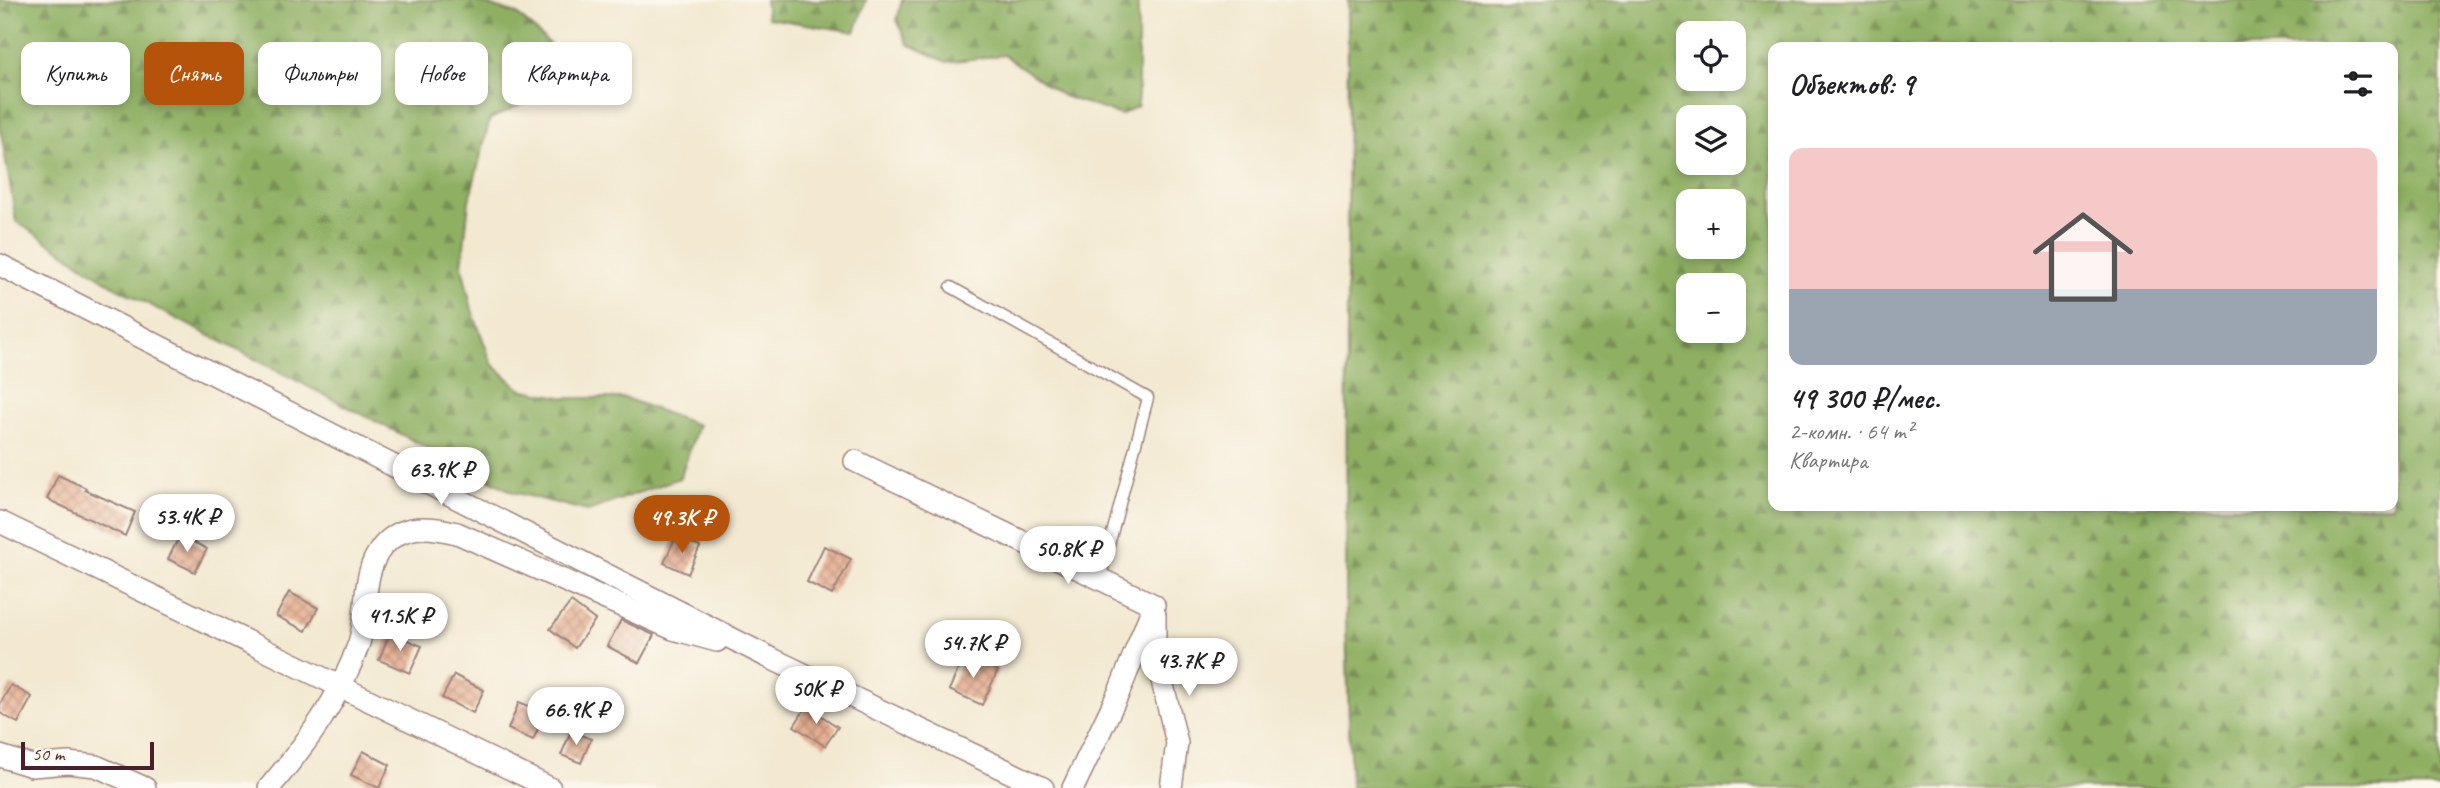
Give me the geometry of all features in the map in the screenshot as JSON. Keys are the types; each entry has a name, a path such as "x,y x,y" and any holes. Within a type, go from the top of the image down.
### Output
{"street":[{"path":"0,265 766,656 1043,788"},
{"path":"855,461 1154,605"},
{"path":"0,522 340,689 550,788"},
{"path":"269,788 294,761 340,689 366,622 372,564 384,545 407,529 430,526 457,533 673,629 766,656"},
{"path":"1073,788 1119,692 1154,605"},
{"path":"1154,605 1155,652 1177,743 1171,788"},
{"path":"0,756 32,766 68,763 96,766 145,788"}],"lane":[{"path":"951,287 1148,398 1100,579"}],"green space":[{"path":"0,0 471,0 517,14 548,42 502,42 502,105 521,105 490,119 469,201 462,266 472,310 492,364 520,389 566,398 625,398 698,425 680,478 588,511 513,492 115,287 16,221 0,126"},
{"path":"765,0 866,0 855,32 767,18"},
{"path":"902,0 1138,0 1138,106 1121,115 1063,96 1004,55 947,62 908,44 897,20"},
{"path":"1348,0 2440,0 2440,788 1351,788 1346,623"}],"building":[{"path":"58,475 135,512 125,536 47,499"},
{"path":"180,535 207,549 195,572 168,559"},
{"path":"676,536 700,547 688,574 664,563"},
{"path":"824,546 851,559 832,595 807,582"},
{"path":"289,592 318,608 306,631 276,616"},
{"path":"571,602 595,620 575,648 550,629"},
{"path":"621,620 654,635 639,663 607,646"},
{"path":"390,633 422,646 410,673 379,660"},
{"path":"965,654 998,670 982,705 949,690"},
{"path":"454,675 484,690 473,713 442,698"},
{"path":"11,685 32,697 18,723 0,713 0,704"},
{"path":"519,702 545,713 533,740 508,729"},
{"path":"807,706 838,727 825,746 794,726"},
{"path":"571,731 591,739 581,763 561,755"},
{"path":"363,751 390,765 379,788 351,775"}]}
